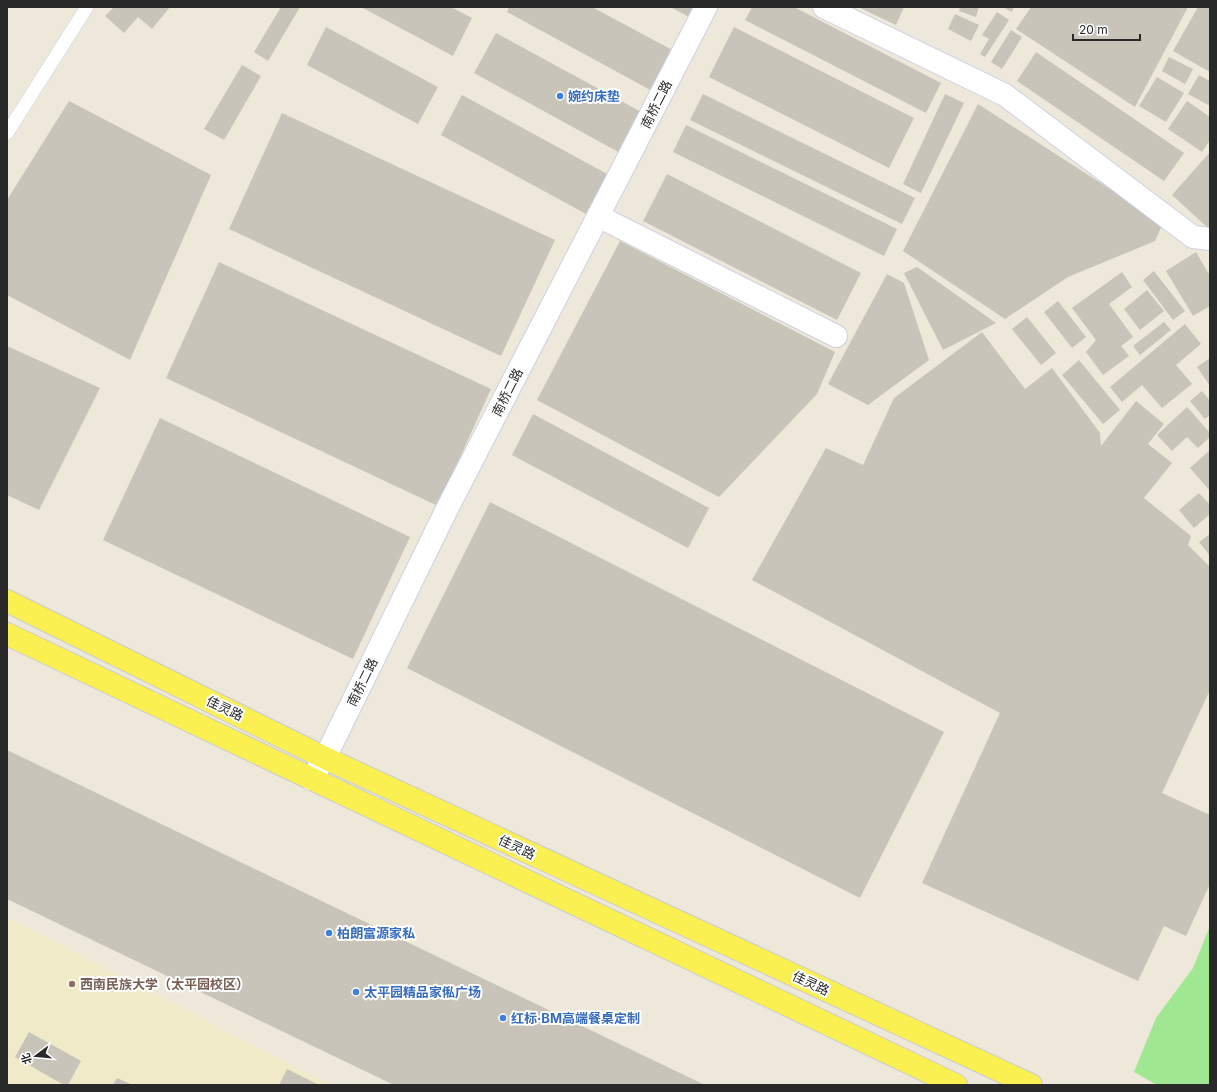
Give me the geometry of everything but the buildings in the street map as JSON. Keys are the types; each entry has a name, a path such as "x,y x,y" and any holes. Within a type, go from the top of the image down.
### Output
{"main road":[{"name":"佳灵路","path":"7,601 325,758 1031,1085"},
{"name":"佳灵路","path":"7,634 956,1085"}],"street":[{"name":"南桥二路","path":"311,779 325,758 448,507 706,7"},
{"path":"824,7 1005,95 1193,237 1210,238"},
{"path":"598,216 836,336"}],"lane":[{"path":"7,133 87,7"}],"shaded area":[{"name":"西南民族大学（太平园校区）","path":"7,918 34,931 330,1085 7,1085"}],"green space":[{"path":"1210,926 1210,1085 1157,1085 1134,1072 1156,1018 1193,968"}],"place":[{"name":"婉约床垫","path":"560,96"},
{"name":"柏朗富源家私","path":"329,933"},
{"name":"西南民族大学（太平园校区）","path":"72,984"},
{"name":"太平园精品家俬广场","path":"356,992"},
{"name":"红标·BM高端餐桌定制","path":"503,1018"}]}
